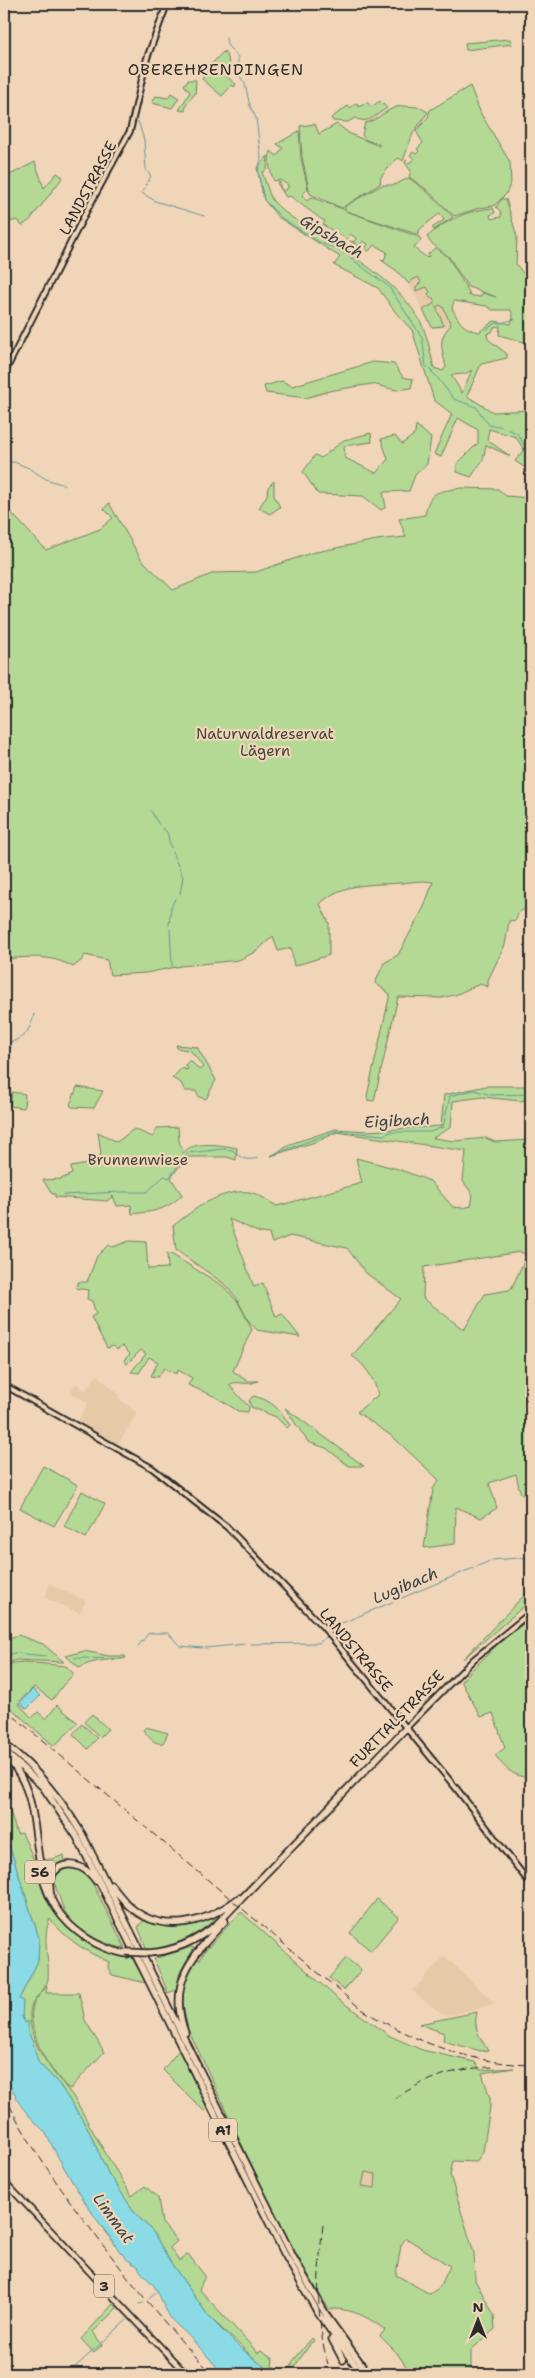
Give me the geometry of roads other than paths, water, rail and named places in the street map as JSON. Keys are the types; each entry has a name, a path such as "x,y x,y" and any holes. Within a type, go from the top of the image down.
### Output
{"highway":[{"name":"FURTTALSTRASSE","path":"288,1851 407,1728"},
{"name":"A1","path":"4,1744 33,1768 56,1794 75,1822 104,1876 286,2245 328,2318 360,2367 329,2330 278,2242 77,1837 55,1803 29,1772 4,1751"},
{"name":"56","path":"4,1755 17,1770 28,1791 40,1872 46,1890 54,1905 66,1922 84,1937 101,1946 127,1953"},
{"path":"149,1954 179,1947 203,1935 222,1919 288,1851"},
{"path":"191,2052 180,2019 179,1993 183,1975 192,1958 288,1851"},
{"path":"106,1893 90,1872 75,1864 59,1868 53,1875 50,1884 50,1893 55,1904 76,1928 96,1942 127,1953 149,1954 174,1950 199,1939 242,1903"},
{"path":"104,1876 136,1912 158,1921 178,1924 198,1921 219,1912 239,1898 262,1877"},
{"path":"328,2318 344,2332"},
{"path":"329,2330 343,2360"}],"main road":[{"name":"LANDSTRASSE","path":"4,374 58,271 86,212 130,131 147,58 167,4"},
{"name":"LANDSTRASSE","path":"4,1385 152,1468 230,1532 316,1618 407,1728 531,1885"},
{"name":"FURTTALSTRASSE","path":"407,1728 474,1659 531,1612"},
{"name":"3","path":"4,2182 186,2374"}],"water":[{"path":"33,1689 40,1696 27,1709 20,1703"},
{"name":"Limmat","path":"4,1829 39,1938 38,1961 19,1999 23,2001 22,2017 25,2023 28,2021 28,2032 38,2062 59,2084 87,2127 108,2173 135,2213 153,2232 171,2263 209,2317 239,2347 274,2374 223,2374 195,2342 173,2322 154,2286 138,2266 119,2251 82,2197 45,2132 23,2109 15,2093 6,2082 7,2076 4,2075"}],"waterway":[{"name":"Gipsbach","path":"226,38 227,45 238,57 238,73 245,84 250,106 256,118 261,158 258,172 264,200 283,219 321,243 340,250 389,287 422,337 426,366 454,399 476,407 489,425 499,426 517,433 531,456"},
{"path":"138,121 144,140 146,170 151,176 143,191"},
{"path":"142,193 155,201 204,216"},
{"path":"485,330 496,323 515,319"},
{"path":"4,463 14,462 29,468"},
{"path":"30,469 46,479 64,485"},
{"path":"151,811 159,825"},
{"path":"162,828 167,832 171,848"},
{"path":"172,852 183,877 180,894"},
{"path":"169,925 171,907 175,899"},
{"path":"170,929 172,966"},
{"path":"4,1044 16,1040 25,1034 34,1014"},
{"name":"Eigibach","path":"272,1155 336,1131 383,1135 391,1132 430,1132 443,1127 450,1096 474,1090 491,1095 531,1094"},
{"name":"Eigibach","path":"63,1195 147,1192 164,1176 169,1178 187,1153 224,1149 233,1150 244,1158 258,1158"},
{"name":"Lugibach","path":"492,1560 531,1557"},
{"name":"Lugibach","path":"332,1633 335,1626 490,1561"},
{"name":"Lugibach","path":"138,1646 149,1633 168,1633 180,1646 203,1648"},
{"name":"Lugibach","path":"251,1644 319,1643 326,1637"},
{"name":"Lugibach","path":"205,1648 245,1644"},
{"name":"Lugibach","path":"4,1656 14,1653 46,1656"},
{"name":"Lugibach","path":"75,1658 123,1659"},
{"path":"149,2299 158,2291"},
{"path":"139,2304 143,2303"},
{"path":"74,2368 127,2320"},
{"path":"68,2374 72,2371"}],"tunnel":[{"path":"362,2365 370,2374"}],"railway":[{"path":"4,1708 360,2008 400,2031 442,2048 485,2060 531,2065"},
{"path":"395,2099 406,2091 443,2075 469,2069 496,2067"},
{"path":"4,2094 25,2134 62,2190 155,2311 213,2374"},
{"path":"323,2225 319,2263 319,2301 322,2338 331,2374"}],"district":[{"name":"OBEREHRENDINGEN","path":"216,69"}],"park label":[{"name":"Naturwaldreservat Lägern","path":"265,742"},
{"name":"Brunnenwiese","path":"138,1160"}]}
